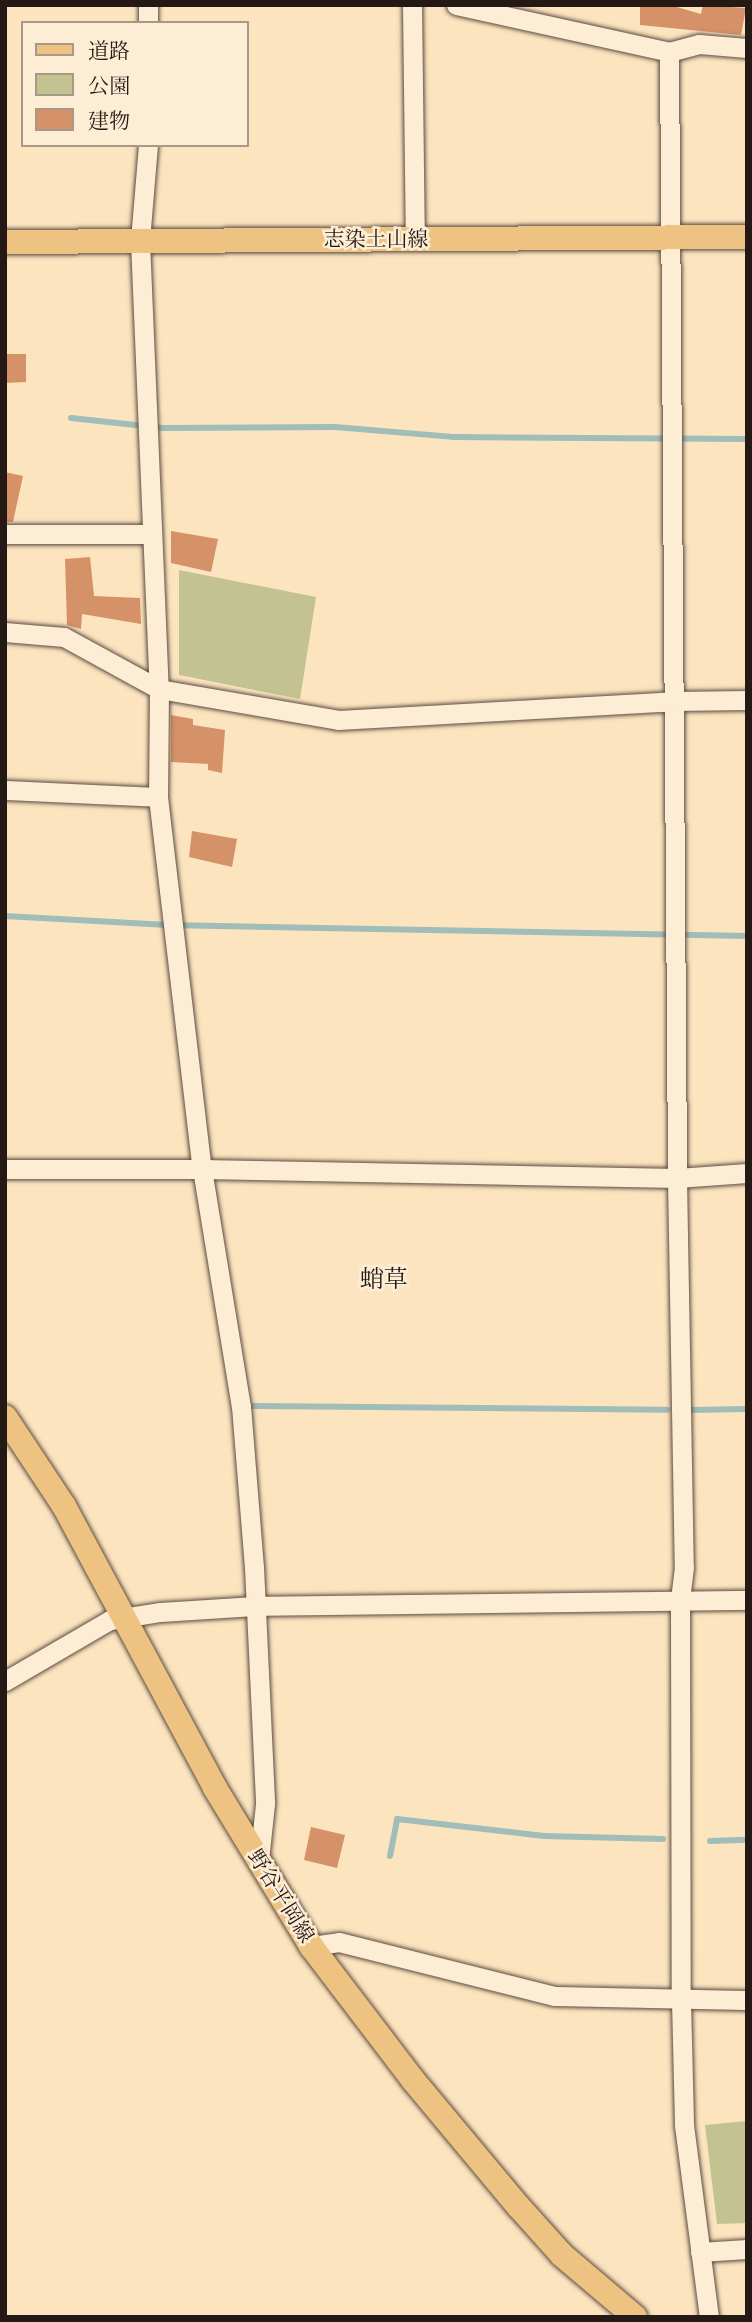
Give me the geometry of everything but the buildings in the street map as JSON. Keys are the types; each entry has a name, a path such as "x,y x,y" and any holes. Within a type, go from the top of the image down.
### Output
{"main road":[{"name":"志染土山線","path":"5,242 747,237"},
{"name":"野谷平岡線","path":"5,1417 64,1506 215,1788 311,1946 413,2080 519,2207 562,2255 635,2317"}],"street":[{"path":"412,5 415,239"},
{"path":"456,5 669,52 699,44 747,48"},
{"path":"669,52 668,238 677,1178 684,1567 680,1601 681,2000 684,2125 709,2317"},
{"path":"148,147 140,241 159,689 158,797 202,1169 241,1406 265,1804 259,1860"},
{"path":"5,534 152,534"},
{"path":"5,632 64,637 159,689 338,720 674,701 747,701"},
{"path":"5,790 158,797"},
{"path":"5,1169 202,1169 677,1178 747,1173"},
{"path":"5,1681 110,1620 160,1612 255,1606 747,1600"},
{"path":"311,1946 339,1942 554,1996 747,2000"},
{"path":"700,2252 747,2249"}],"green space":[{"path":"179,570 316,597 300,699 179,675"},
{"path":"747,2121 747,2223 717,2224 705,2125"}],"waterway":[{"path":"71,418 163,428 335,427 453,437 747,439"},
{"path":"5,916 168,925 747,936"},
{"path":"243,1406 667,1410"},
{"path":"689,1410 747,1409"},
{"path":"390,1856 397,1819 544,1836 663,1839"},
{"path":"710,1841 747,1840"}],"district":[{"name":"蛸草","path":"384,1280"}]}
